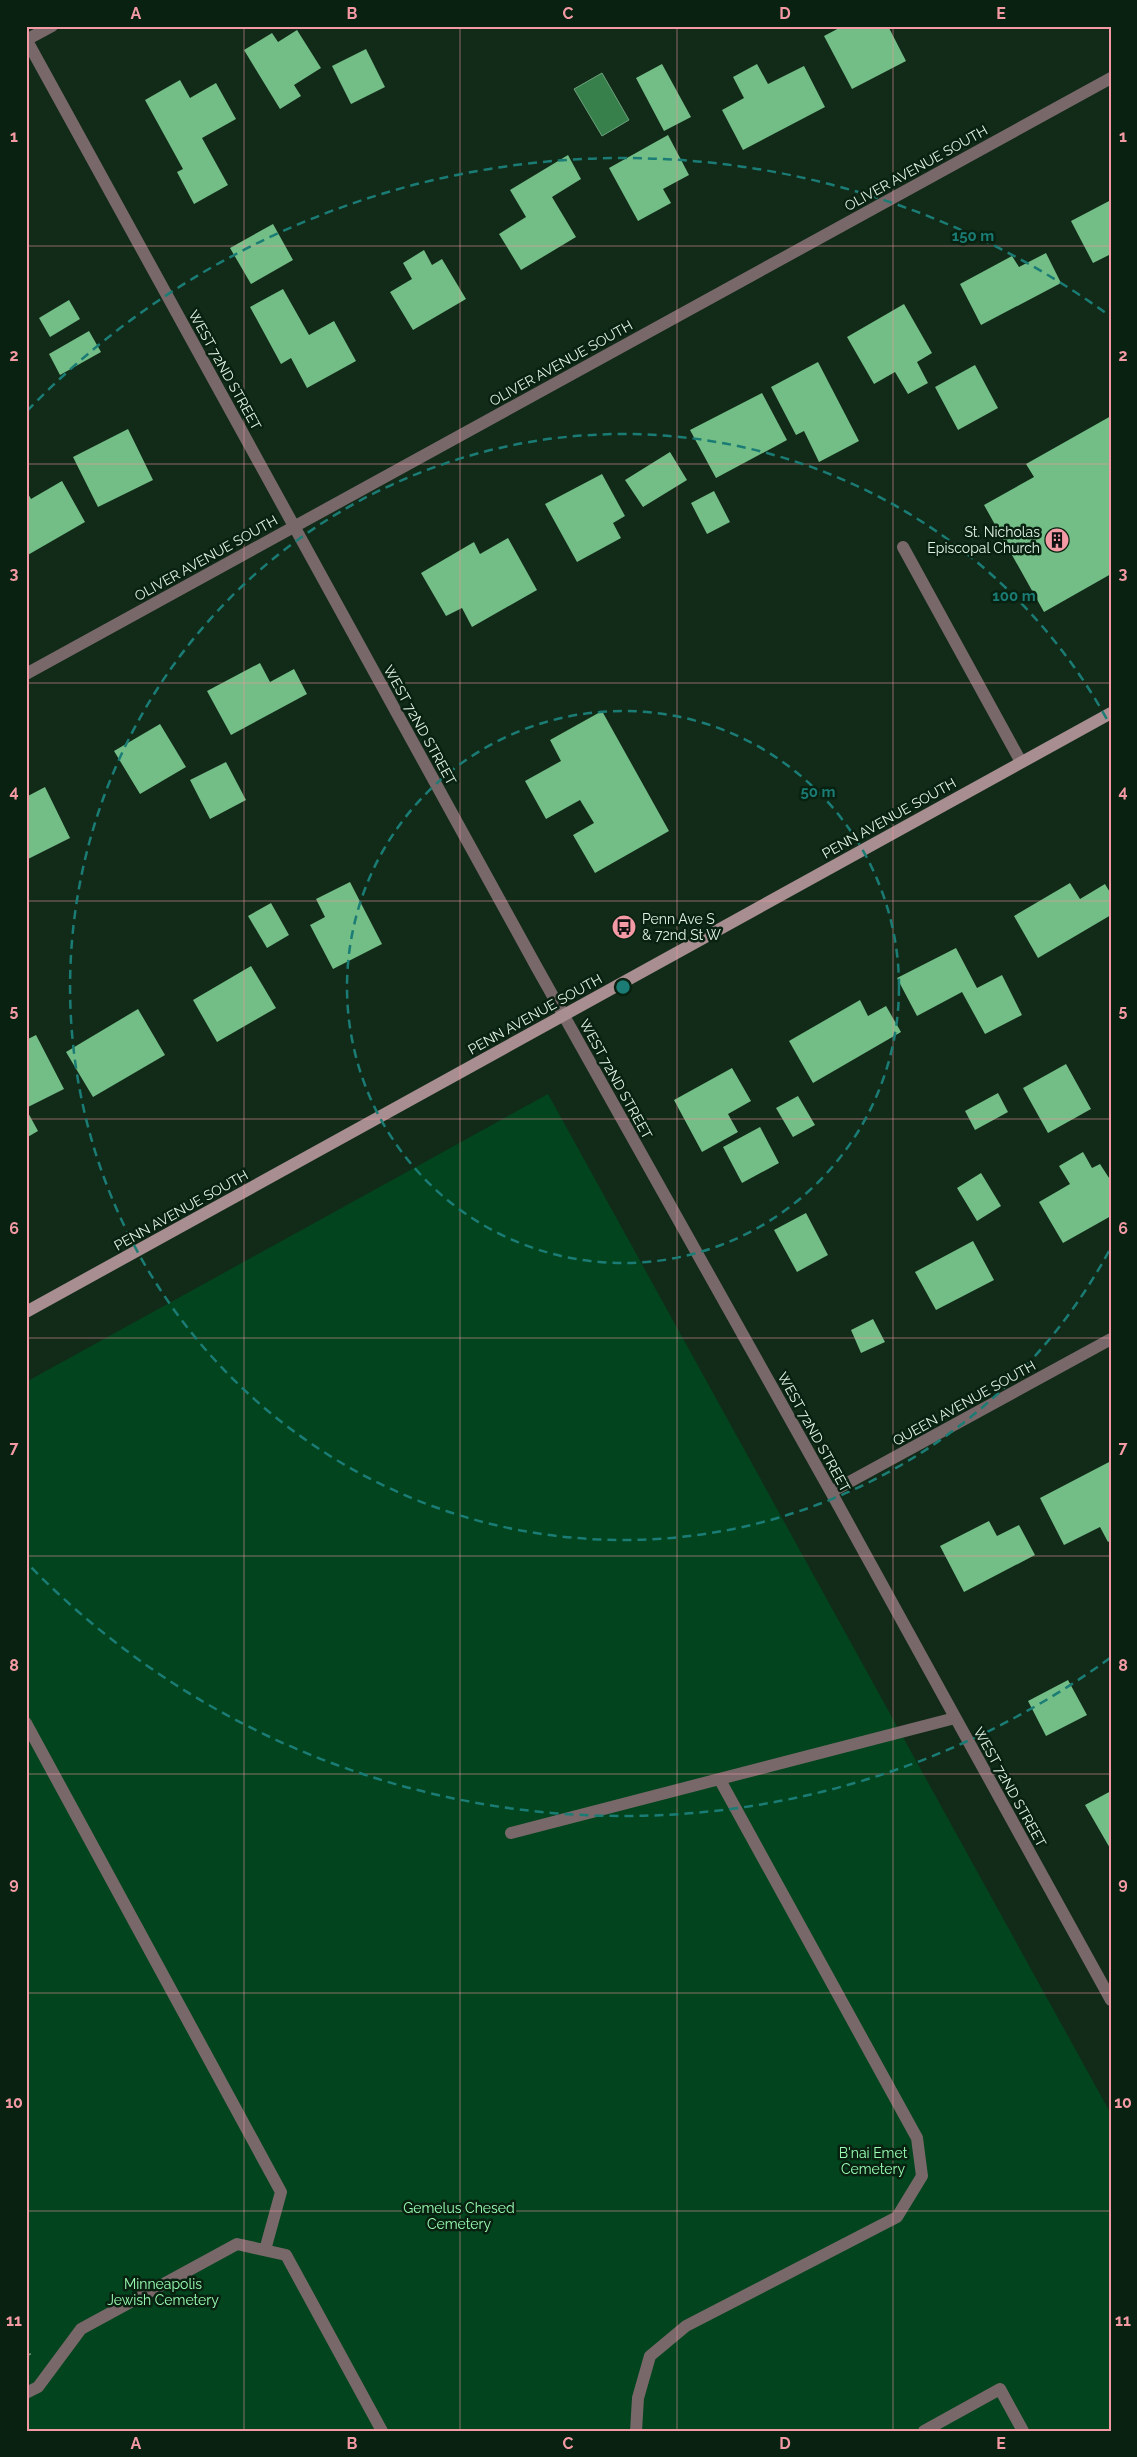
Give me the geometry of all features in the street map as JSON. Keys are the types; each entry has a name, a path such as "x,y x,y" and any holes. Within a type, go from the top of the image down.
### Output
{"main road":[{"name":"PENN AVENUE SOUTH","path":"26,1312 1111,713"}],"street":[{"path":"26,40 52,26"},
{"name":"WEST 72ND STREET","path":"26,40 563,1016 831,1492 955,1718 1106,1980 1111,2000"},
{"name":"OLIVER AVENUE SOUTH","path":"26,674 1111,78"},
{"path":"903,547 1021,762"},
{"name":"QUEEN AVENUE SOUTH","path":"831,1492 1111,1339"},
{"path":"511,1833 955,1718"},
{"path":"26,1723 281,2192 265,2250"},
{"path":"636,2431 638,2398 650,2356 686,2326 897,2217 922,2176 916,2138 720,1780"},
{"path":"26,2393 38,2387 81,2329 236,2244 286,2255 382,2431"},
{"path":"924,2431 1000,2389 1023,2431"}],"green space":[{"path":"548,1094 1111,2114 1111,2431 26,2431 26,1382"}],"shaded area":[{"path":"602,73 629,120 602,136 574,89"}],"building":[{"path":"843,26 888,26 906,61 852,89 824,36"},
{"path":"297,30 321,68 294,85 301,96 280,109 244,50 272,33 278,42"},
{"path":"366,49 385,87 351,104 332,66"},
{"path":"662,64 691,117 664,131 636,78"},
{"path":"757,64 768,84 804,66 825,107 743,150 722,110 744,98 733,77"},
{"path":"180,80 190,98 216,83 236,119 202,138 228,185 194,204 177,172 183,169 145,100"},
{"path":"668,135 689,175 663,189 671,203 638,221 609,168"},
{"path":"568,155 581,179 552,197 576,237 521,270 499,234 526,217 510,190"},
{"path":"1111,200 1111,254 1093,263 1071,221"},
{"path":"273,224 293,260 251,284 230,248"},
{"path":"424,250 432,265 442,259 466,299 413,330 390,292 412,279 403,263"},
{"path":"1046,253 1061,283 981,325 960,284 1012,256 1019,267"},
{"path":"283,289 309,335 334,321 356,361 307,388 291,358 281,364 250,307"},
{"path":"69,300 80,319 50,337 39,318"},
{"path":"904,304 932,353 917,362 928,383 908,394 895,372 874,384 847,337"},
{"path":"89,331 101,352 60,375 49,354"},
{"path":"818,362 859,441 819,462 804,431 796,435 771,387"},
{"path":"975,365 998,408 958,430 935,387"},
{"path":"762,393 787,440 716,478 690,430"},
{"name":"St. Nicholas Episcopal Church","path":"1111,416 1111,574 1044,612 984,505 1034,477 1026,464"},
{"path":"128,429 153,480 98,507 73,457"},
{"path":"670,452 687,480 643,507 625,480"},
{"path":"602,474 625,516 613,523 621,538 577,562 545,504"},
{"path":"62,481 85,522 26,556 26,490 31,499"},
{"path":"714,491 730,522 707,534 691,503"},
{"path":"508,538 537,590 472,627 462,608 446,616 421,573 474,542 480,554"},
{"path":"260,663 270,682 294,669 307,694 231,735 207,691"},
{"path":"602,711 669,831 595,873 573,835 594,823 580,800 546,819 525,781 561,761 550,740"},
{"path":"160,724 186,767 140,794 114,751"},
{"path":"226,762 246,800 210,819 190,780"},
{"path":"45,787 70,838 26,860 26,797"},
{"path":"350,882 382,944 333,969 310,925 325,917 316,899"},
{"path":"1070,883 1080,899 1105,884 1111,894 1111,915 1038,958 1014,916"},
{"path":"271,903 289,935 267,948 248,916"},
{"path":"956,948 977,988 1002,975 1022,1015 985,1034 962,992 917,1016 897,978"},
{"path":"251,966 276,1008 217,1042 193,1000"},
{"path":"860,1000 868,1016 886,1006 901,1032 813,1083 789,1041"},
{"path":"138,1009 165,1055 93,1097 66,1052"},
{"path":"36,1035 64,1089 26,1108 26,1040"},
{"path":"1066,1064 1091,1109 1048,1133 1023,1088"},
{"path":"732,1068 751,1101 728,1114 738,1132 702,1152 674,1100"},
{"path":"998,1093 1008,1112 975,1130 965,1111"},
{"path":"798,1096 815,1125 793,1137 776,1108"},
{"path":"26,1109 38,1131 26,1138"},
{"path":"760,1127 779,1163 742,1183 723,1147"},
{"path":"1083,1152 1092,1168 1100,1164 1111,1181 1111,1216 1063,1243 1039,1202 1070,1184 1059,1166"},
{"path":"981,1173 1001,1206 977,1221 957,1188"},
{"path":"806,1213 828,1255 797,1272 774,1230"},
{"path":"973,1241 994,1280 936,1310 915,1272"},
{"path":"873,1319 885,1342 861,1353 851,1330"},
{"path":"1111,1461 1111,1540 1108,1542 1100,1527 1064,1545 1040,1498"},
{"path":"989,1521 997,1536 1019,1525 1035,1555 964,1592 940,1546"},
{"path":"1068,1680 1087,1715 1046,1736 1028,1701"},
{"path":"1111,1791 1111,1850 1085,1805"}],"place":[{"name":"St. Nicholas Episcopal Church","path":"1057,540"},
{"name":"Penn Ave S & 72nd St W","path":"624,927"}],"park label":[{"name":"B'nai Emet Cemetery","path":"873,2162"},
{"name":"Gemelus Chesed Cemetery","path":"459,2216"},
{"name":"Minneapolis Jewish Cemetery","path":"163,2292"}]}
